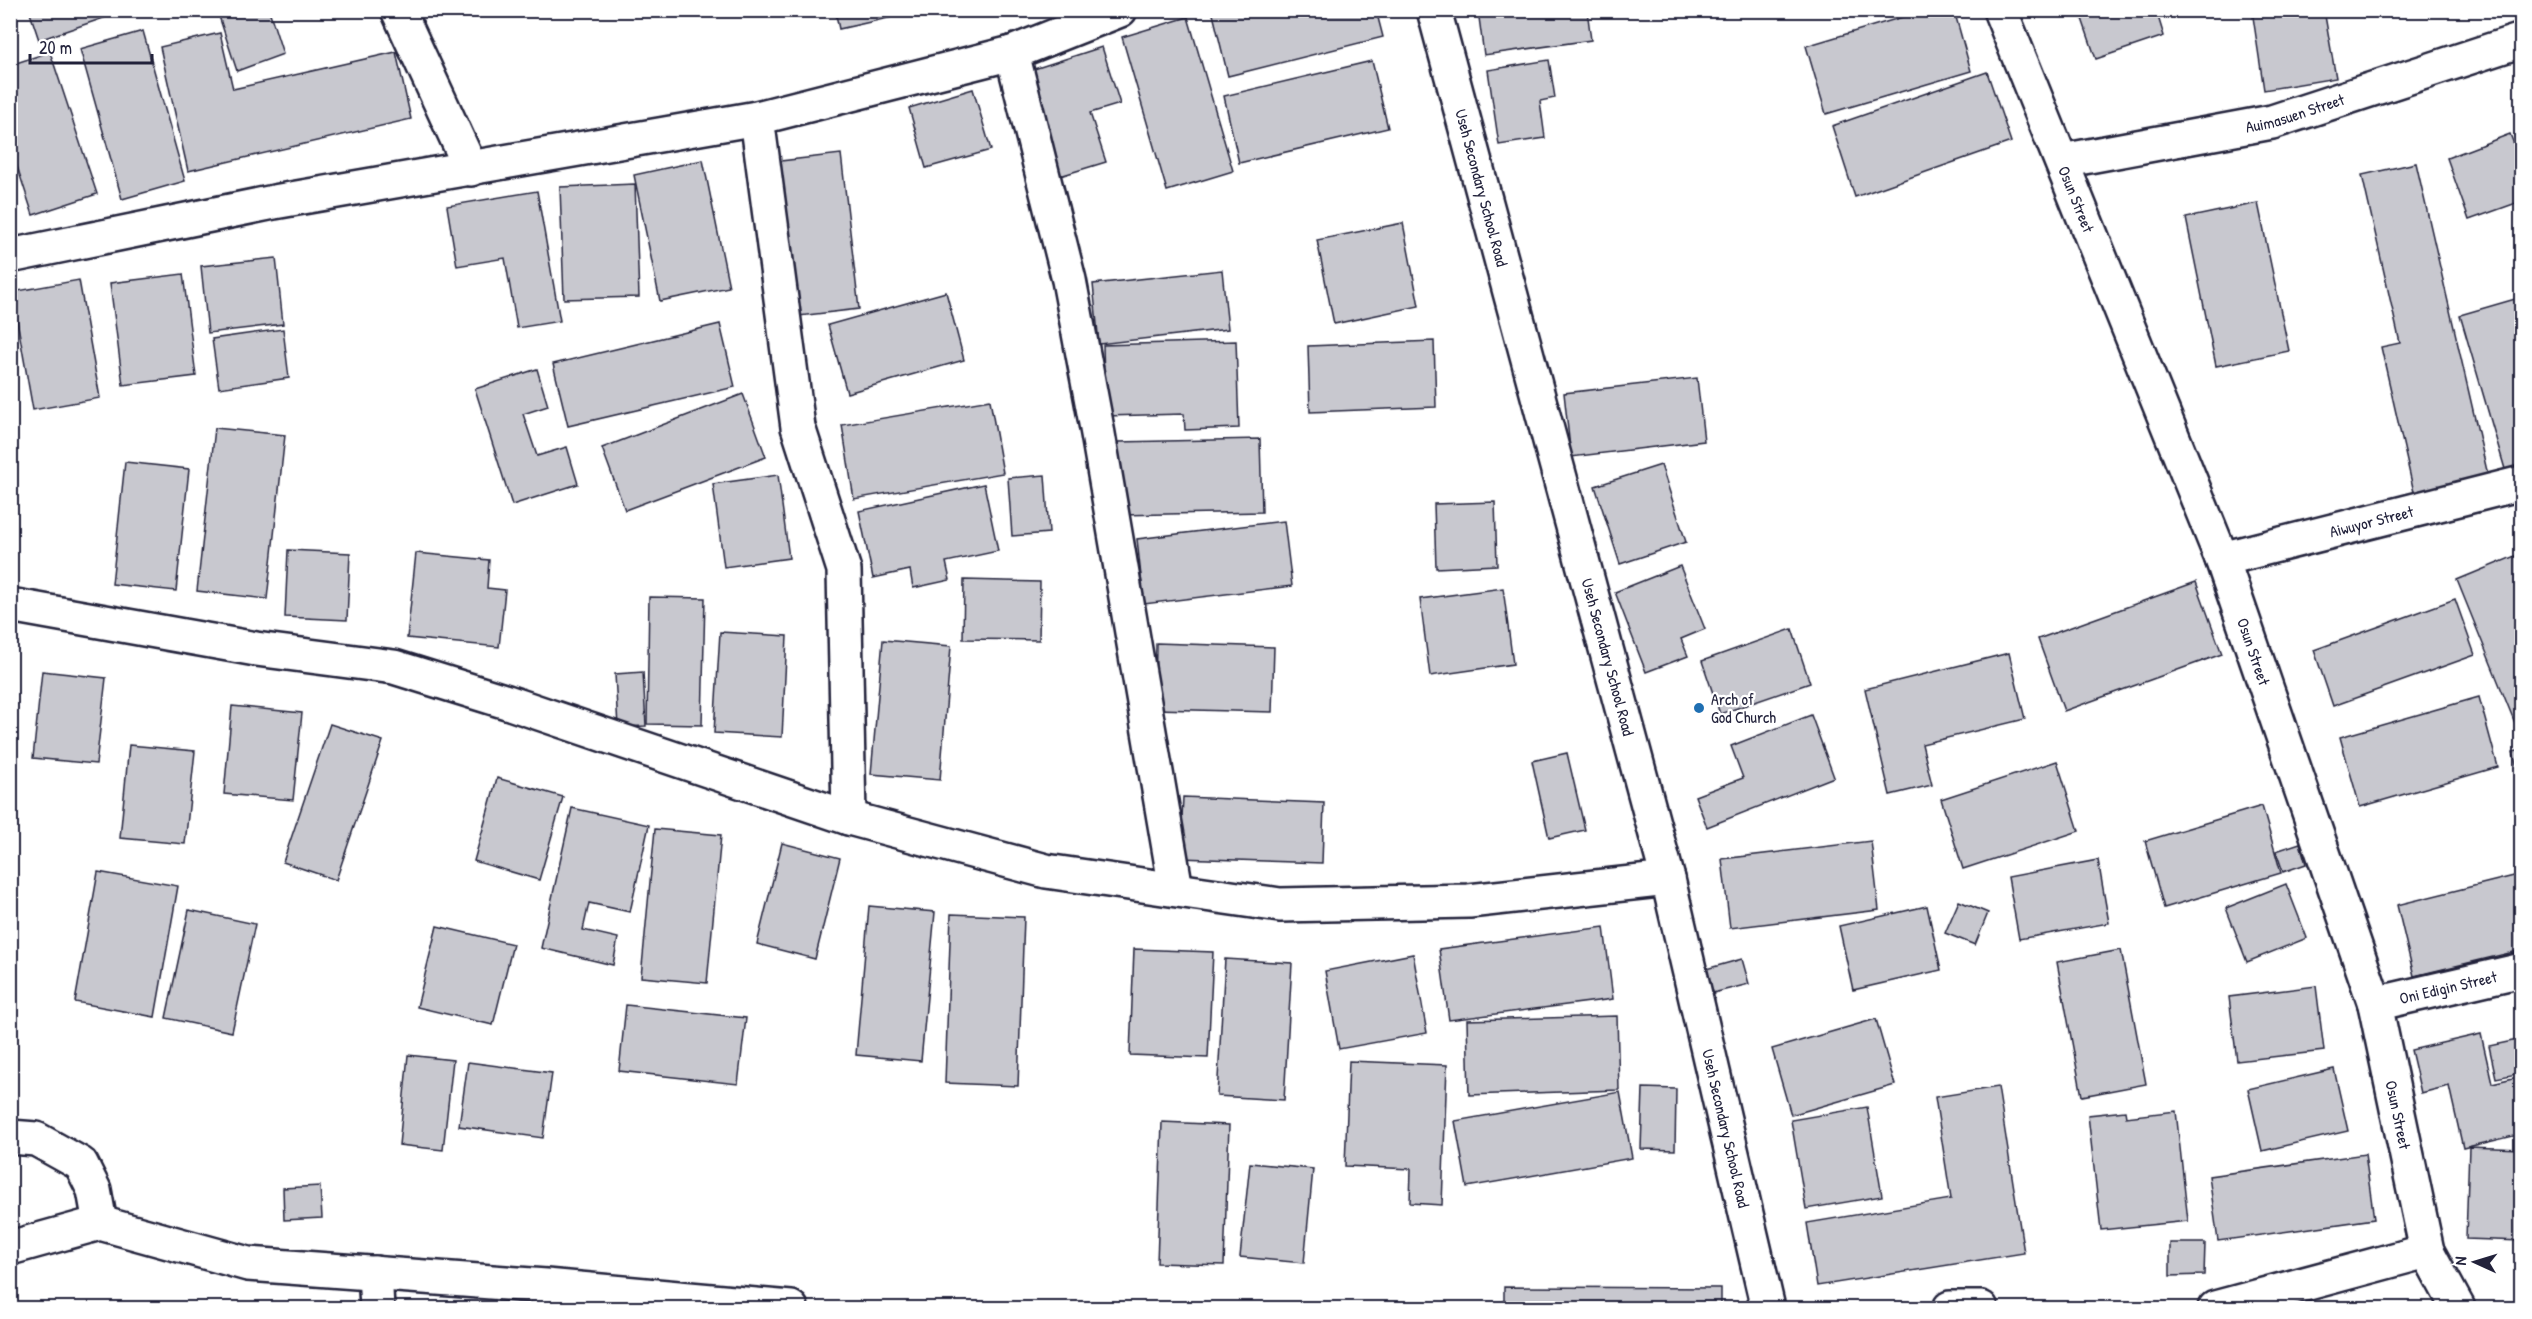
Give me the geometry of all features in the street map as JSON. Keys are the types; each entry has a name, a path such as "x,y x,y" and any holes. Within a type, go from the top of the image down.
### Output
{"street":[{"path":"398,10 471,169"},
{"path":"10,256 274,202 758,118 1012,53 1120,10"},
{"name":"Useh Secondary School Road","path":"1434,10 1668,879 1768,1308"},
{"name":"Osun Street","path":"2000,10 2222,559 2375,1004 2427,1251 2458,1308"},
{"name":"Auimasuen Street","path":"2062,161 2272,122 2522,40"},
{"path":"1012,53 1069,280 1100,446 1176,889"},
{"path":"758,118 798,427 844,570 849,818"},
{"name":"Aiwuyor Street","path":"2222,559 2522,483"},
{"path":"10,605 256,649 394,667 507,702 849,818 1046,871 1280,905 1469,901 1668,879"},
{"name":"Oni Edigin Street","path":"2375,1004 2522,970"},
{"path":"10,1137 36,1139 81,1164 94,1190 100,1223"},
{"path":"10,1248 100,1223 248,1264 791,1308"},
{"path":"2215,1308 2427,1251"},
{"path":"375,1274 377,1308"},
{"path":"1950,1308 1981,1308"}],"building":[{"path":"29,10 127,10 39,40"},
{"path":"217,10 269,10 283,54 237,71"},
{"path":"835,10 905,10 906,14 839,29"},
{"path":"1212,10 1376,10 1383,37 1228,76"},
{"path":"1478,10 1587,10 1591,40 1484,55"},
{"path":"1926,10 1954,10 1971,71 1826,114 1806,46"},
{"path":"2079,10 2156,10 2164,36 2096,59"},
{"path":"2252,10 2324,10 2336,78 2264,90"},
{"path":"1188,17 1233,171 1167,191 1122,37"},
{"path":"143,31 185,181 122,199 80,49"},
{"path":"220,33 233,89 396,52 411,119 188,171 160,47"},
{"path":"1102,47 1120,104 1090,113 1106,162 1060,176 1028,71"},
{"path":"50,52 97,194 33,215 10,145 10,65"},
{"path":"1549,60 1555,98 1540,101 1545,138 1499,145 1488,70"},
{"path":"1372,61 1388,128 1239,163 1224,96"},
{"path":"1987,72 2011,142 1855,197 1832,126"},
{"path":"973,89 991,150 926,168 909,108"},
{"path":"2510,134 2522,165 2522,201 2469,220 2447,158"},
{"path":"841,154 859,309 790,317 772,162"},
{"path":"703,160 729,287 660,301 634,175"},
{"path":"2416,163 2490,484 2416,501 2381,347 2400,343 2362,175"},
{"path":"635,184 639,297 564,299 560,187"},
{"path":"537,191 560,321 517,328 505,258 457,266 447,206"},
{"path":"2258,203 2289,351 2216,366 2186,218"},
{"path":"1403,223 1419,306 1334,324 1317,240"},
{"path":"276,258 283,324 208,333 201,266"},
{"path":"1222,270 1228,329 1099,344 1093,284"},
{"path":"183,274 196,376 123,385 110,283"},
{"path":"79,280 100,398 33,410 12,292"},
{"path":"946,292 964,360 847,393 828,325"},
{"path":"2522,297 2522,472 2507,476 2460,315"},
{"path":"720,324 735,387 568,426 553,364"},
{"path":"283,329 289,378 219,388 212,339"},
{"path":"1236,341 1239,428 1185,430 1184,414 1105,416 1103,345"},
{"path":"1434,341 1436,407 1310,412 1308,346"},
{"path":"537,369 548,406 523,414 537,456 567,447 578,484 512,505 475,389"},
{"path":"1697,378 1704,441 1571,457 1564,393"},
{"path":"743,394 766,457 625,510 602,448"},
{"path":"990,400 1003,473 854,499 842,425"},
{"path":"215,428 285,435 267,599 197,591"},
{"path":"1260,439 1262,512 1120,515 1118,442"},
{"path":"125,462 189,469 176,591 112,584"},
{"path":"1661,465 1686,542 1620,564 1595,486"},
{"path":"778,475 789,558 724,567 713,484"},
{"path":"1045,475 1049,533 1012,536 1008,478"},
{"path":"984,484 998,551 946,562 950,580 913,588 910,570 873,578 859,511"},
{"path":"1495,502 1497,565 1436,568 1434,504"},
{"path":"1284,521 1292,586 1144,604 1137,539"},
{"path":"288,550 350,553 347,620 285,617"},
{"path":"416,553 489,560 487,588 505,590 499,647 407,638"},
{"path":"2522,553 2522,727 2517,728 2457,580"},
{"path":"1680,566 1705,629 1681,639 1688,656 1646,672 1615,592"},
{"path":"964,580 1040,582 1039,640 963,639"},
{"path":"2196,582 2222,654 2064,711 2038,639"},
{"path":"1503,588 1513,664 1430,676 1420,599"},
{"path":"649,597 705,598 702,725 647,724"},
{"path":"2455,599 2475,655 2333,706 2314,650"},
{"path":"1792,629 1810,683 1720,714 1702,661"},
{"path":"720,632 787,636 782,737 714,733"},
{"path":"883,640 951,646 940,780 871,774"},
{"path":"1156,643 1274,647 1272,712 1155,709"},
{"path":"2009,653 2025,719 1922,744 1932,785 1890,795 1865,689"},
{"path":"42,671 106,678 96,764 33,758"},
{"path":"643,672 646,726 618,727 615,674"},
{"path":"2479,697 2498,767 2360,807 2340,737"},
{"path":"232,706 302,713 293,800 224,794"},
{"path":"1811,715 1834,777 1707,827 1695,796 1743,778 1731,746"},
{"path":"330,724 383,741 336,880 283,862"},
{"path":"129,745 195,751 185,844 120,838"},
{"path":"2522,750 2522,787 2513,752"},
{"path":"1567,753 1585,830 1549,838 1532,761"},
{"path":"2057,761 2079,831 1963,869 1941,799"},
{"path":"497,778 563,797 539,880 474,861"},
{"path":"1183,797 1324,803 1322,863 1180,858"},
{"path":"2262,806 2281,873 2164,908 2145,841"},
{"path":"572,808 649,825 630,912 589,903 583,930 618,938 613,965 541,948"},
{"path":"655,829 721,835 707,983 641,977"},
{"path":"1871,841 1879,910 1730,928 1722,859"},
{"path":"782,843 840,858 815,959 757,944"},
{"path":"2300,843 2306,864 2283,872 2276,851"},
{"path":"2098,860 2109,923 2019,939 2008,877"},
{"path":"98,872 178,886 155,1017 75,1002"},
{"path":"2522,874 2522,950 2414,976 2397,905"},
{"path":"2286,884 2307,938 2247,962 2226,908"},
{"path":"1959,901 1988,913 1975,945 1945,933"},
{"path":"869,906 935,912 921,1061 856,1055"},
{"path":"1927,906 1941,970 1853,990 1839,926"},
{"path":"189,910 255,924 232,1032 166,1018"},
{"path":"951,914 1024,917 1018,1086 945,1083"},
{"path":"437,926 513,944 493,1025 417,1007"},
{"path":"1604,927 1613,999 1449,1020 1439,949"},
{"path":"1134,949 1213,952 1208,1058 1130,1055"},
{"path":"2121,950 2146,1084 2082,1096 2057,962"},
{"path":"1413,954 1427,1033 1339,1049 1325,971"},
{"path":"1225,959 1292,963 1284,1100 1217,1096"},
{"path":"1742,959 1749,984 1713,993 1706,969"},
{"path":"2316,986 2324,1051 2237,1061 2229,997"},
{"path":"626,1005 746,1018 738,1084 619,1071"},
{"path":"1617,1016 1619,1090 1469,1095 1467,1020"},
{"path":"1876,1019 1895,1085 1791,1115 1772,1049"},
{"path":"2481,1034 2492,1083 2522,1076 2522,1134 2463,1148 2449,1086 2421,1093 2411,1050"},
{"path":"2522,1039 2522,1073 2496,1078 2489,1046"},
{"path":"408,1055 453,1060 443,1150 399,1145"},
{"path":"1349,1061 1447,1065 1442,1205 1410,1203 1411,1169 1345,1166"},
{"path":"468,1062 552,1073 543,1138 459,1126"},
{"path":"2334,1069 2348,1131 2262,1151 2248,1089"},
{"path":"1998,1087 2024,1253 1817,1286 1807,1223 1951,1199 1935,1097"},
{"path":"1643,1088 1676,1089 1675,1150 1641,1149"},
{"path":"1620,1092 1632,1158 1467,1187 1455,1121"},
{"path":"1867,1107 1882,1196 1806,1209 1791,1120"},
{"path":"2125,1111 2126,1117 2176,1111 2188,1221 2101,1230 2088,1115"},
{"path":"1162,1122 1229,1125 1224,1265 1157,1263"},
{"path":"2469,1147 2522,1149 2522,1241 2466,1239"},
{"path":"2365,1154 2374,1219 2218,1241 2209,1176"},
{"path":"1250,1163 1313,1169 1304,1263 1240,1257"},
{"path":"320,1186 322,1218 284,1220 283,1188"},
{"path":"2170,1243 2205,1243 2204,1275 2170,1276"},
{"path":"1504,1287 1721,1288 1721,1308 1504,1308"}],"place":[{"name":"Arch of God Church","path":"1699,708"}]}
